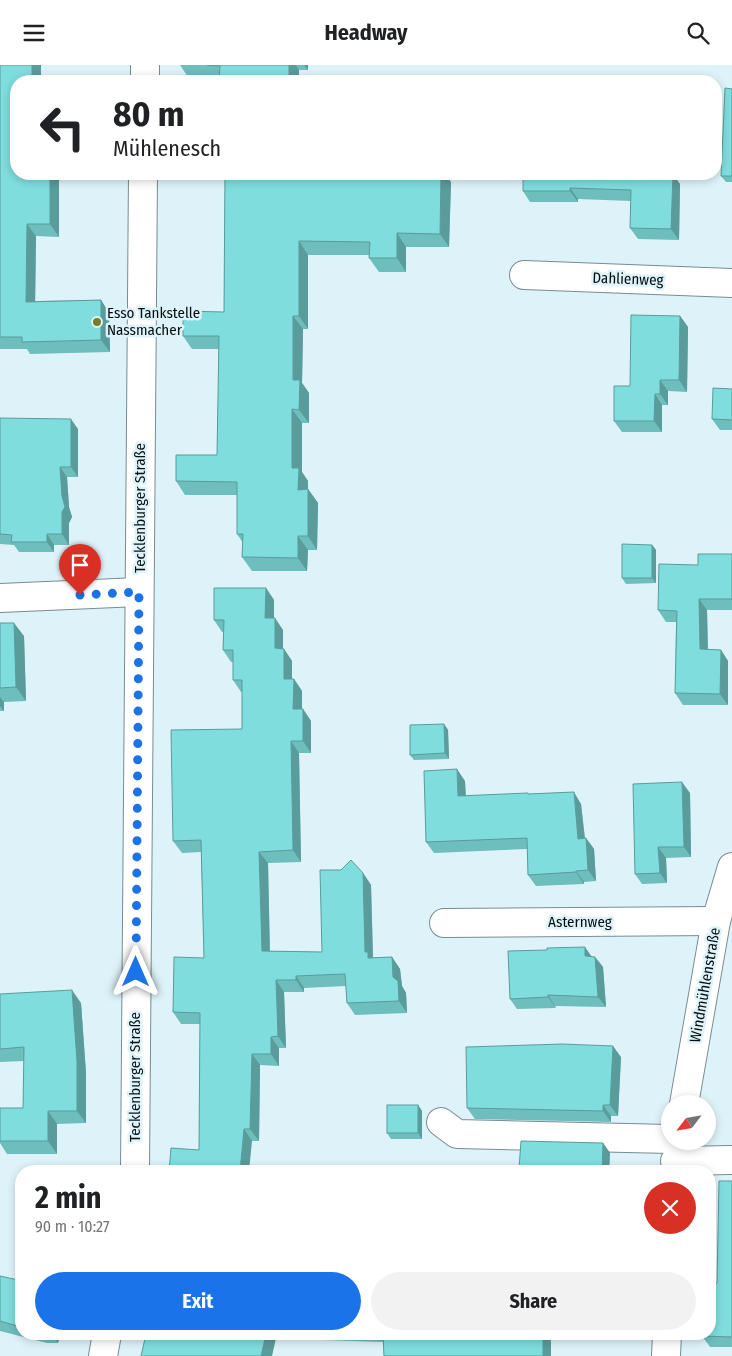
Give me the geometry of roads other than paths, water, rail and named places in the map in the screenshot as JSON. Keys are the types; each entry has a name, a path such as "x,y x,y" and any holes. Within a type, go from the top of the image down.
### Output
{"street":[{"name":"Tecklenburger Straße","path":"135,1165 143,180"},
{"name":"Dahlienweg","path":"524,275 732,283"},
{"path":"0,597 139,592"},
{"name":"Windmühlenstraße","path":"686,1095 716,921 732,867"},
{"name":"Asternweg","path":"444,923 716,921"},
{"path":"441,1122 457,1134 674,1153 732,1160"},
{"path":"103,1356 106,1340"},
{"path":"666,1356 667,1340"}],"place":[{"name":"Esso Tankstelle Nassmacher","path":"97,322"}]}
